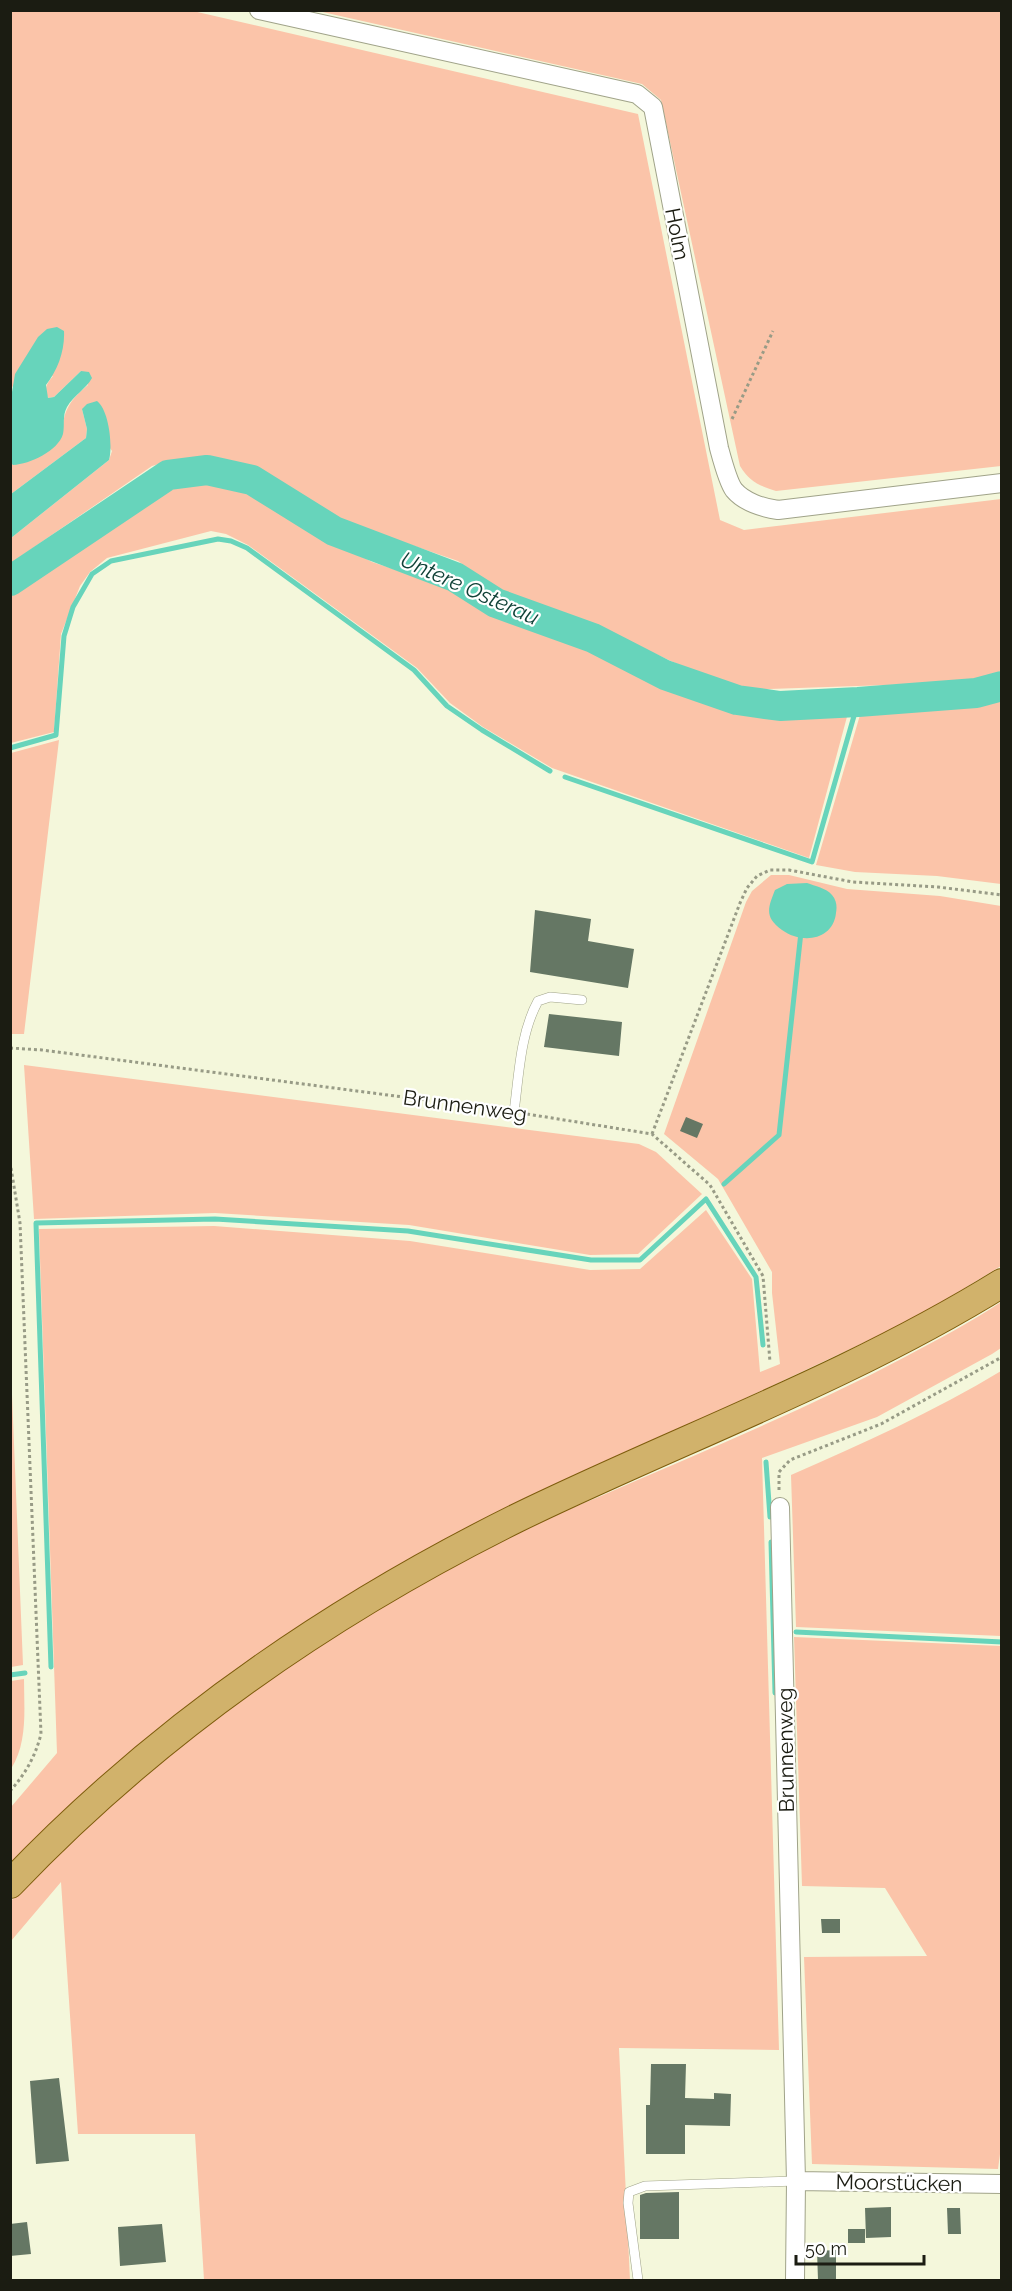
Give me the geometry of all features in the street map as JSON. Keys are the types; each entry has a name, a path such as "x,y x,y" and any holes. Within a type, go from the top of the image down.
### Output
{"main road":[{"path":"10,1884 85,1810 148,1755 222,1697 327,1625 437,1560 516,1519 873,1357 960,1310 1002,1283"}],"street":[{"name":"Holm","path":"259,10 638,94 653,107 718,448 734,489 763,508 778,510 1002,483"},
{"name":"Brunnenweg","path":"780,1507 796,2181 795,2280"},
{"name":"Moorstücken","path":"796,2181 1002,2184"}],"lane":[{"path":"514,1112 522,1048 531,1014 538,1001 550,997 582,1000"},
{"path":"638,2280 628,2203 629,2192 645,2186 796,2181"}],"path":[{"path":"718,448 773,331"},
{"path":"770,1362 763,1276 710,1185 652,1134 747,888 757,876 770,870 789,870 853,882 938,887 1002,895"},
{"name":"Brunnenweg","path":"10,1048 42,1050 514,1112 652,1134"},
{"path":"10,1161 20,1222 41,1734 35,1756 25,1774 10,1791"},
{"path":"780,1507 779,1472 790,1460 881,1424 1002,1357"}],"shaded area":[{"path":"11,11 193,11 638,114 720,520 744,530 1001,499 1001,671 976,682 741,690 595,626 503,594 458,561 333,518 251,466 172,460 152,466 11,563 11,538 109,460 112,451 82,409 87,429 86,438 11,494 11,462 14,465 63,432 66,411 77,395 88,385 81,371 54,397 48,398 46,392 47,384 53,376 11,387"},
{"path":"318,11 1001,11 1001,466 776,491 755,482 740,466 661,100 642,84"},
{"path":"173,477 246,482 314,531 372,562 448,587 491,613 519,626 590,647 662,685 732,713 848,713 809,858 552,768 483,727 450,703 417,668 248,545 226,534 211,531 107,558 90,572 80,586 61,634 54,732 11,743 11,583"},
{"path":"1001,691 1001,884 937,876 855,872 816,865 860,715 974,703"},
{"path":"59,740 24,1034 11,1034 11,753"},
{"path":"771,875 789,875 847,889 940,896 1001,906 1001,1266 914,1319 482,1522 11,1865 11,1807 57,1753 39,1229 214,1226 410,1241 590,1270 640,1269 706,1210 752,1279 760,1372 780,1364 772,1293 772,1272 718,1179 664,1134 746,902 752,891"},
{"path":"24,1065 639,1144 656,1152 702,1194 638,1254 590,1255 409,1225 215,1213 34,1219"},
{"path":"1001,1302 1001,1348 992,1354 877,1417 762,1458 779,2050 619,2048 630,2280 204,2280 195,2134 78,2134 61,1882 11,1941 11,1901 124,1793 184,1743 311,1650 378,1608 515,1533 755,1429 868,1376 954,1331"},
{"path":"11,1370 23,1665 10,1667"},
{"path":"1001,1371 1001,1636 796,1627 791,1475 924,1413"},
{"path":"794,1637 1001,1646 1002,2139 998,2169 812,2164 804,1957 927,1956 885,1888 802,1886"},
{"path":"24,1679 23,1737 11,1769 11,1681"}],"water":[{"path":"57,327 64,331 63,345 57,366 46,385 48,398 54,397 81,371 89,372 92,378 67,407 63,434 55,446 35,459 13,465 10,462 11,398 15,374 38,337 47,329"},
{"path":"97,401 104,412 109,429 109,460 11,538 11,494 86,438 87,429 82,409 87,404"},
{"path":"807,883 830,893 837,908 834,922 829,929 823,934 807,938 782,930 772,921 769,912 775,890 787,884"}],"building":[{"path":"535,910 591,919 588,941 634,949 628,988 530,972"},
{"path":"549,1014 622,1022 619,1056 544,1047"},
{"path":"686,1117 703,1124 697,1138 680,1131"},
{"path":"821,1919 840,1919 840,1933 822,1933"},
{"path":"651,2064 686,2064 685,2098 714,2099 714,2093 731,2094 730,2126 685,2125 685,2154 646,2154 646,2105 650,2105"},
{"path":"59,2078 69,2161 36,2164 30,2081"},
{"path":"679,2192 679,2239 640,2239 640,2195"},
{"path":"891,2207 891,2237 866,2238 865,2208"},
{"path":"947,2208 960,2208 961,2234 948,2234"},
{"path":"27,2222 31,2254 10,2256 10,2224"},
{"path":"162,2224 166,2262 120,2266 118,2227"},
{"path":"848,2229 865,2229 865,2243 848,2243"},
{"path":"836,2250 836,2280 818,2280 817,2251"}],"waterway":[{"name":"Untere Osterau","path":"10,581 168,475 207,470 252,480 334,531 455,577 496,603 593,638 665,675 737,700 780,706 858,702 976,693 1002,686"},
{"path":"10,748 56,735 64,636 73,607 92,574 111,561 218,539 231,541 247,548 414,670 447,706 550,771"},
{"path":"565,777 812,862 858,702"},
{"path":"724,1184 779,1135 801,932"},
{"path":"51,1667 36,1223 215,1219 408,1231 591,1260 640,1260 706,1199 756,1277 763,1345"},
{"path":"766,1462 770,1517"},
{"path":"771,1542 775,1693"},
{"path":"796,1632 1002,1642"},
{"path":"10,1675 25,1673"}]}
